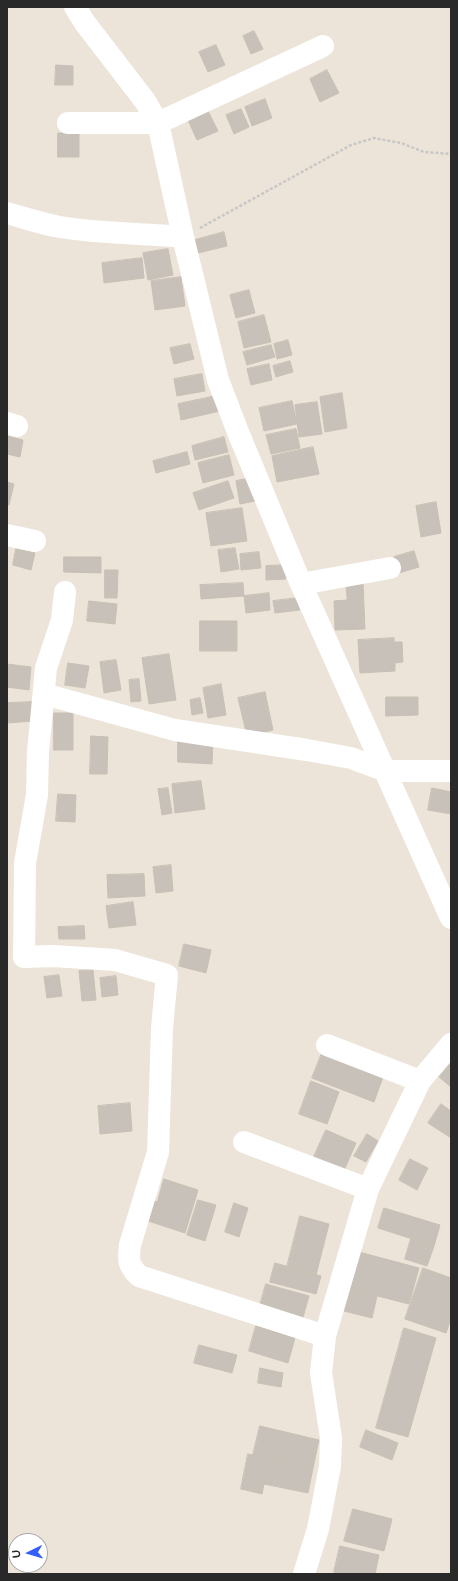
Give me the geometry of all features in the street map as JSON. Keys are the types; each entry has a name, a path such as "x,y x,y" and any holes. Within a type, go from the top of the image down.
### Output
{"street":[{"path":"74,7 145,101 158,123 183,237 218,380 301,584 451,918"},
{"path":"68,123 158,123 323,46"},
{"path":"7,213 66,228 87,231 148,233 183,237"},
{"path":"7,535 35,541"},
{"path":"301,584 390,568"},
{"path":"65,592 62,620 46,668 38,752 36,795 16,863 15,958 54,956 115,960 167,975 162,1028 158,1152 130,1245 128,1257 131,1268 139,1276 325,1336"},
{"path":"44,694 175,730 351,758 386,771 451,771"},
{"path":"304,1574 318,1529 330,1466 331,1438 321,1373 325,1336 368,1189 420,1081 451,1044"},
{"path":"327,1045 420,1081"},
{"path":"244,1142 368,1189"}],"path":[{"path":"183,237 351,145 374,138 401,143 424,152 451,154"}],"building":[{"path":"254,31 263,49 251,54 243,36"},
{"path":"216,45 225,65 208,72 199,52"},
{"path":"56,65 73,66 73,85 55,85"},
{"path":"327,70 339,93 320,102 310,79"},
{"path":"265,99 272,118 252,126 245,107"},
{"path":"241,109 249,127 234,134 226,115"},
{"path":"208,111 218,131 197,140 188,120"},
{"path":"58,133 79,133 79,157 58,157"},
{"path":"224,232 227,246 198,253 195,240"},
{"path":"168,249 173,275 148,280 143,253"},
{"path":"142,258 144,278 104,283 102,263"},
{"path":"181,277 185,306 155,310 151,281"},
{"path":"249,290 255,313 236,318 230,295"},
{"path":"264,315 271,342 244,348 238,322"},
{"path":"288,340 292,355 277,359 274,344"},
{"path":"190,344 194,359 174,364 170,348"},
{"path":"271,345 275,357 247,365 243,352"},
{"path":"290,361 293,372 276,377 273,366"},
{"path":"269,364 272,380 251,385 247,369"},
{"path":"202,374 205,391 177,396 174,379"},
{"path":"342,393 347,428 325,432 320,397"},
{"path":"216,396 220,411 181,420 178,404"},
{"path":"292,401 297,424 264,431 259,408"},
{"path":"317,402 322,434 299,437 295,405"},
{"path":"296,429 300,448 271,454 266,435"},
{"path":"7,436 23,440 20,457 7,454"},
{"path":"224,437 228,452 195,460 192,446"},
{"path":"313,447 319,474 277,482 272,456"},
{"path":"187,452 190,464 156,473 153,461"},
{"path":"229,455 234,475 203,483 198,463"},
{"path":"251,478 255,501 240,504 236,481"},
{"path":"228,481 234,498 199,510 193,493"},
{"path":"7,482 14,484 9,505 7,505"},
{"path":"436,502 441,533 421,537 416,506"},
{"path":"242,508 247,541 211,546 206,513"},
{"path":"235,548 239,569 221,572 218,550"},
{"path":"16,549 35,553 31,570 13,565"},
{"path":"414,551 419,567 399,573 394,557"},
{"path":"259,552 261,568 241,570 240,554"},
{"path":"64,557 101,557 101,573 64,572"},
{"path":"285,565 286,579 266,580 266,566"},
{"path":"105,570 118,570 117,598 105,598"},
{"path":"346,582 363,582 365,629 335,630 334,601 347,600"},
{"path":"243,583 244,596 201,599 200,585"},
{"path":"269,593 270,610 246,613 244,596"},
{"path":"298,598 300,610 275,613 273,601"},
{"path":"89,601 117,604 115,624 87,621"},
{"path":"200,621 237,621 237,651 200,651"},
{"path":"394,638 394,642 402,642 403,662 395,663 395,671 360,673 358,640"},
{"path":"169,654 176,700 149,704 142,658"},
{"path":"116,660 121,690 104,693 100,662"},
{"path":"68,663 89,666 85,688 65,685"},
{"path":"7,664 31,667 29,690 7,687"},
{"path":"139,679 141,701 131,702 129,680"},
{"path":"221,684 226,715 208,718 203,688"},
{"path":"265,692 273,730 247,736 238,698"},
{"path":"386,697 418,697 418,715 386,716"},
{"path":"200,698 203,713 192,715 190,700"},
{"path":"32,702 34,721 7,723 7,703"},
{"path":"54,713 73,713 73,750 54,750"},
{"path":"91,736 108,737 107,774 90,774"},
{"path":"178,739 213,741 212,764 178,762"},
{"path":"201,781 205,809 175,813 172,784"},
{"path":"168,788 172,813 162,815 158,789"},
{"path":"432,788 451,792 451,814 428,810"},
{"path":"58,794 76,795 75,822 56,821"},
{"path":"171,865 173,891 156,893 153,867"},
{"path":"144,874 145,896 108,898 107,875"},
{"path":"133,902 136,925 109,928 106,906"},
{"path":"84,926 85,939 59,939 58,927"},
{"path":"184,944 211,950 206,973 179,966"},
{"path":"93,970 96,1000 82,1001 79,971"},
{"path":"59,975 62,996 47,998 44,977"},
{"path":"116,976 118,995 102,997 100,978"},
{"path":"322,1053 383,1077 374,1102 312,1078"},
{"path":"451,1063 451,1087 439,1077"},
{"path":"311,1081 339,1092 327,1124 299,1114"},
{"path":"130,1103 132,1131 100,1134 98,1106"},
{"path":"441,1104 451,1111 451,1138 428,1123"},
{"path":"326,1130 356,1143 342,1175 312,1161"},
{"path":"367,1134 378,1141 366,1162 354,1156"},
{"path":"410,1159 428,1168 417,1190 399,1180"},
{"path":"164,1179 198,1190 185,1233 142,1219 148,1199 157,1202"},
{"path":"198,1200 216,1205 205,1241 187,1235"},
{"path":"234,1203 248,1208 239,1237 225,1232"},
{"path":"384,1208 440,1225 434,1246 378,1228"},
{"path":"300,1216 329,1224 316,1275 287,1267"},
{"path":"411,1239 434,1246 427,1266 405,1259"},
{"path":"359,1252 419,1268 409,1304 350,1289"},
{"path":"275,1263 321,1276 316,1294 270,1282"},
{"path":"423,1268 451,1278 451,1318 446,1333 405,1319"},
{"path":"266,1284 309,1296 302,1321 259,1309"},
{"path":"350,1289 377,1296 372,1318 344,1311"},
{"path":"256,1326 295,1338 288,1363 249,1351"},
{"path":"404,1328 436,1338 408,1437 376,1428"},
{"path":"199,1345 237,1355 232,1373 194,1363"},
{"path":"260,1368 283,1373 281,1387 258,1383"},
{"path":"260,1426 319,1440 313,1468 253,1455"},
{"path":"366,1430 398,1443 392,1460 360,1447"},
{"path":"248,1454 313,1468 308,1493 264,1484 262,1494 241,1489"},
{"path":"353,1509 392,1519 384,1551 344,1541"},
{"path":"340,1546 379,1555 375,1574 344,1574 334,1572"}]}
